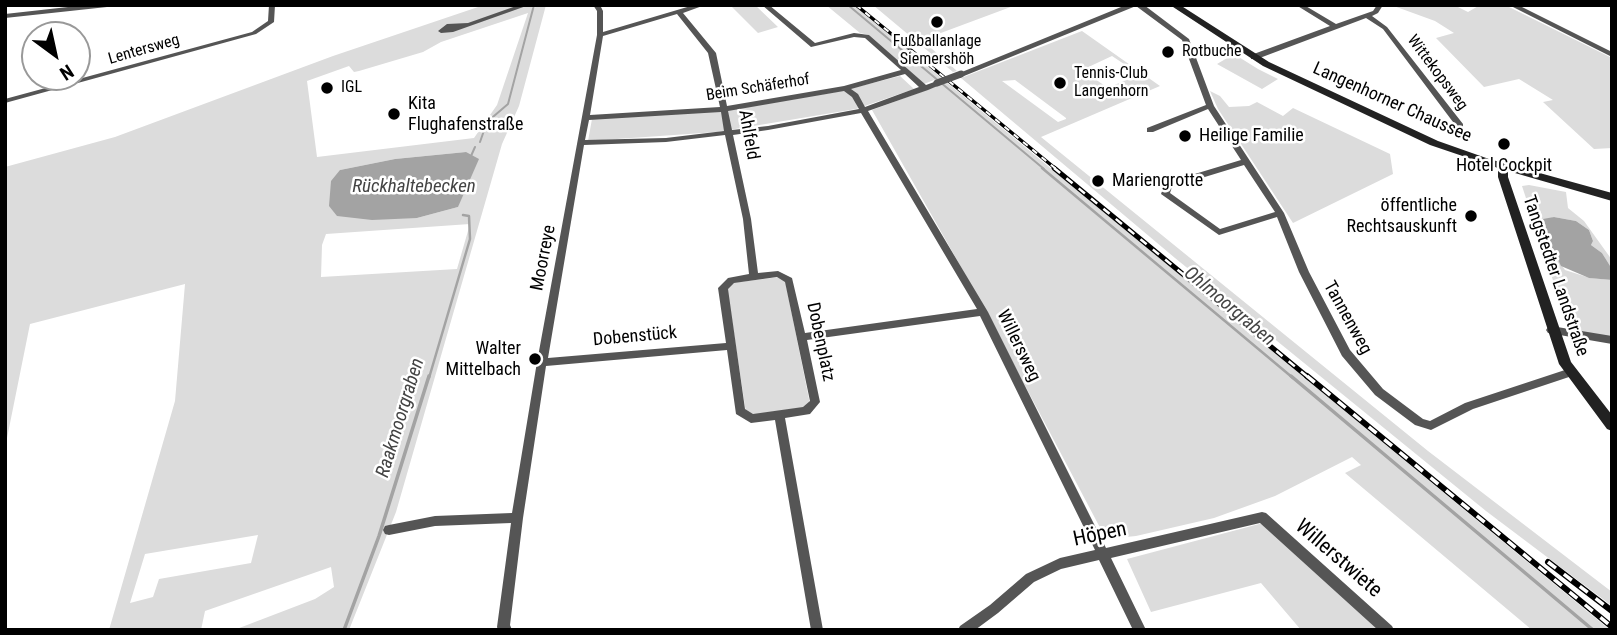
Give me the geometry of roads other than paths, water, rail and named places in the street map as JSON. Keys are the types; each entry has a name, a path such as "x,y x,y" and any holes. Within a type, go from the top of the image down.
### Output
{"main road":[{"name":"Langenhorner Chaussee","path":"1174,5 1254,57 1434,143 1503,167 1612,197"},
{"name":"Tangstedter Landstraße","path":"1503,167 1503,177 1551,331 1570,372 1612,425"}],"street":[{"path":"5,16 107,5"},
{"name":"Lentersweg","path":"5,101 254,33 271,22 272,5"},
{"path":"470,25 526,5"},
{"name":"Moorreye","path":"505,629 517,518 600,35 600,11 596,5"},
{"path":"600,35 702,5"},
{"path":"765,5 814,45 854,35 867,36 925,88"},
{"path":"583,142 666,140 729,133 863,110 1133,5"},
{"name":"Tannenweg","path":"1139,5 1185,39 1210,106 1280,213 1304,272 1346,353 1370,384 1422,424 1434,425 1469,406 1570,372"},
{"path":"1299,5 1334,26"},
{"path":"1254,57 1376,12 1380,5"},
{"path":"1512,5 1612,55"},
{"name":"Ahlfeld","path":"679,12 712,53 726,109 754,277"},
{"name":"Wittekopsweg","path":"1367,15 1385,28 1460,126 1460,134"},
{"name":"Beim Schäferhof","path":"586,118 726,109 845,88 906,71"},
{"name":"Willersweg","path":"845,88 855,96 983,312 1140,630"},
{"path":"1150,130 1210,106"},
{"path":"1245,162 1168,185 1165,194 1219,232 1280,213"},
{"name":"Dobenplatz","path":"778,274 789,280 802,337 815,402 806,411 751,419 740,411 723,288 732,280 778,274"},
{"path":"802,337 983,312"},
{"path":"1551,331 1612,340"},
{"name":"Dobenstück","path":"542,362 730,346"},
{"path":"779,415 817,630"},
{"name":"Höpen","path":"964,630 1030,578 1060,564 1262,517"},
{"name":"Willerstwiete","path":"1262,517 1388,630"},
{"path":"389,530 435,521 517,518"}],"water":[{"name":"Rückhaltebecken","path":"466,152 479,159 458,207 417,218 372,220 337,216 329,206 331,181 340,170 395,159"},
{"path":"1554,217 1576,221 1589,230 1593,241 1591,245 1602,253 1612,269 1612,280 1589,278 1561,266 1540,223 1543,219"}],"waterway":[{"name":"Raakmoorgraben","path":"480,142 487,122 508,104 534,5"},
{"name":"Ohlmoorgraben","path":"848,5 1044,169"},
{"name":"Raakmoorgraben","path":"471,156 475,147"},
{"name":"Ohlmoorgraben","path":"1042,168 1293,378"},
{"name":"Raakmoorgraben","path":"429,378 470,239 469,216 463,215"},
{"name":"Raakmoorgraben","path":"344,630 379,536 429,376"},
{"name":"Ohlmoorgraben","path":"1291,376 1593,630"}],"railway":[{"path":"856,5 1056,169"},
{"path":"1054,168 1309,378"},
{"path":"1307,376 1612,627"},
{"path":"1548,562 1612,611"}],"place":[{"name":"Fußballanlage Siemershöh","path":"937,22"},
{"name":"Rotbuche","path":"1168,52"},
{"name":"Tennis-Club Langenhorn","path":"1060,83"},
{"name":"IGL","path":"327,88"},
{"name":"Kita Flughafenstraße","path":"394,114"},
{"name":"Heilige Familie","path":"1185,136"},
{"name":"Hotel Cockpit","path":"1504,144"},
{"name":"Mariengrotte","path":"1098,181"},
{"name":"öffentliche Rechtsauskunft","path":"1471,216"},
{"name":"Walter Mittelbach","path":"535,359"}]}
